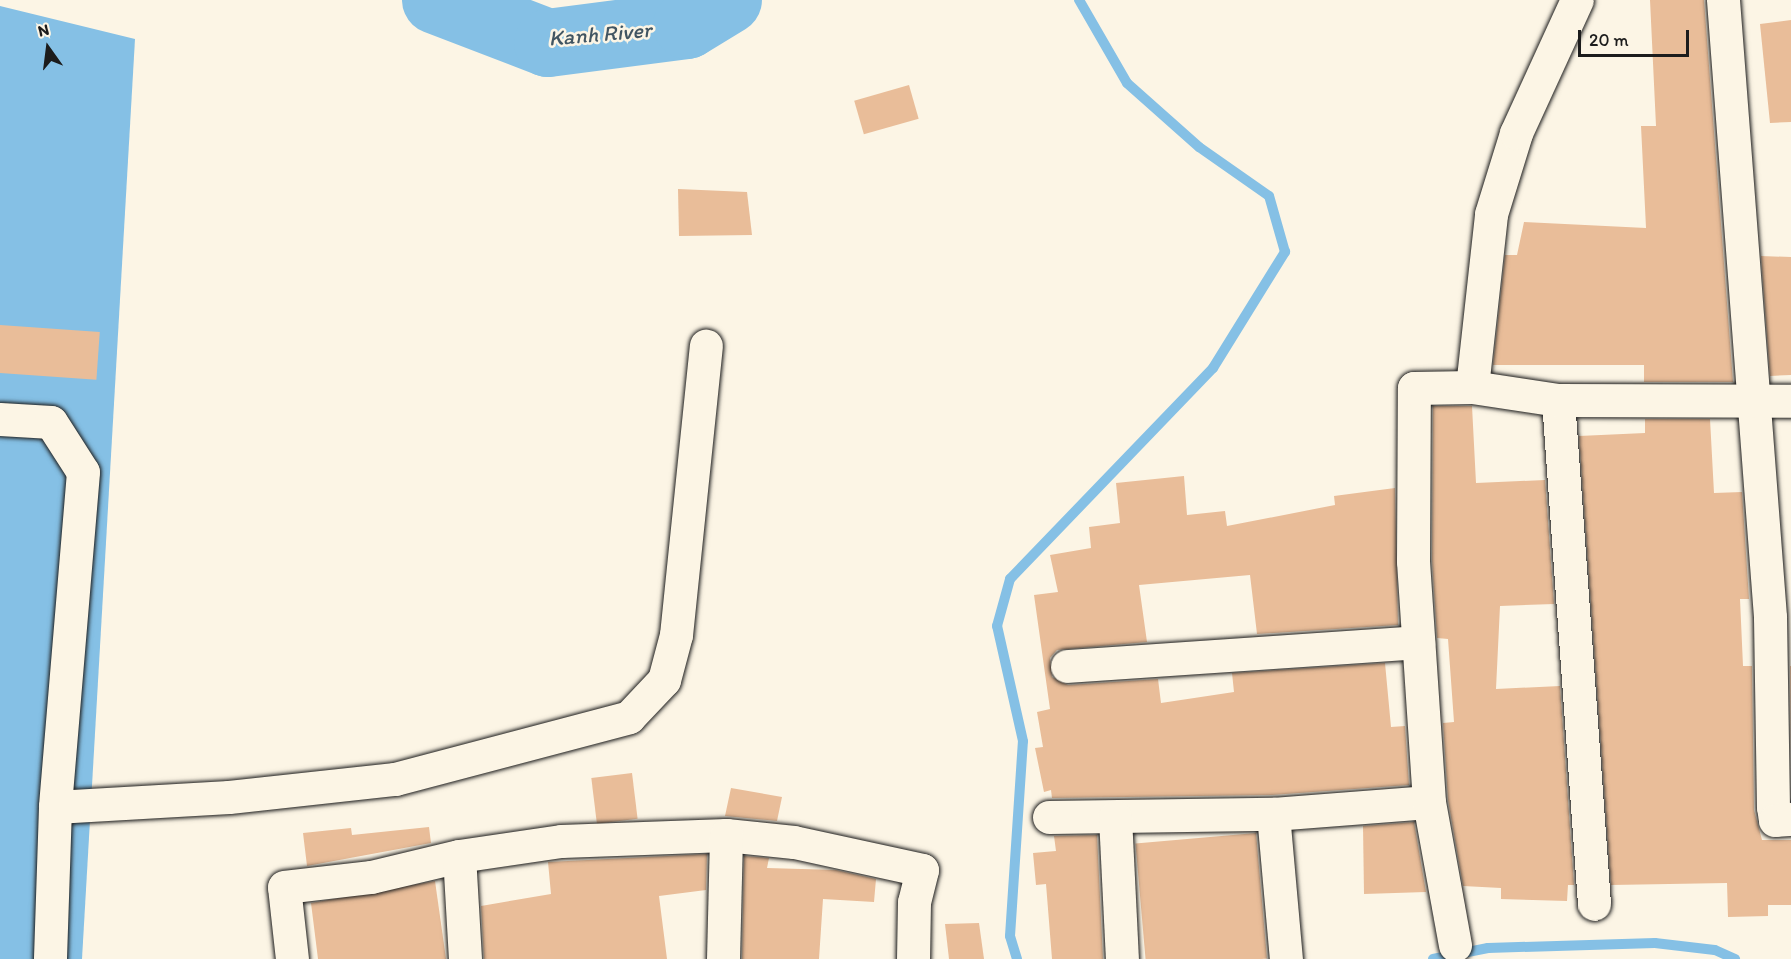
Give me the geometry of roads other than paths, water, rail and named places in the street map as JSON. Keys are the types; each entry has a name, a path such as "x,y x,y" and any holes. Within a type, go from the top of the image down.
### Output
{"street":[{"path":"1472,387 1491,214 1516,133 1577,0"},
{"path":"1723,0 1751,399 1780,617 1774,820 1791,819"},
{"path":"55,807 229,797 395,779 629,717 664,680 676,635 706,346"},
{"path":"1455,945 1429,802 1418,642 1414,388 1472,387 1558,400 1791,400"},
{"path":"1558,400 1594,904"},
{"path":"0,419 51,422 83,472 55,807 50,959"},
{"path":"1067,666 1418,642"},
{"path":"1049,817 1273,814 1429,802"},
{"path":"1273,814 1286,959"},
{"path":"1115,817 1122,959"},
{"path":"723,959 726,835"},
{"path":"292,959 284,887 371,877 459,856 561,841 726,835 794,842 922,870 914,902 913,959"},
{"path":"459,856 465,959"}],"water":[{"path":"0,6 135,39 82,959 0,959"}],"waterway":[{"name":"Kanh River","path":"436,0 548,43 687,25 728,0"},
{"path":"1017,959 1010,936 1023,741 997,626 1010,579 1213,368 1285,252 1269,196 1199,147 1127,83 1079,0"},
{"path":"1433,959 1488,948 1655,943 1715,950 1735,959"}]}
